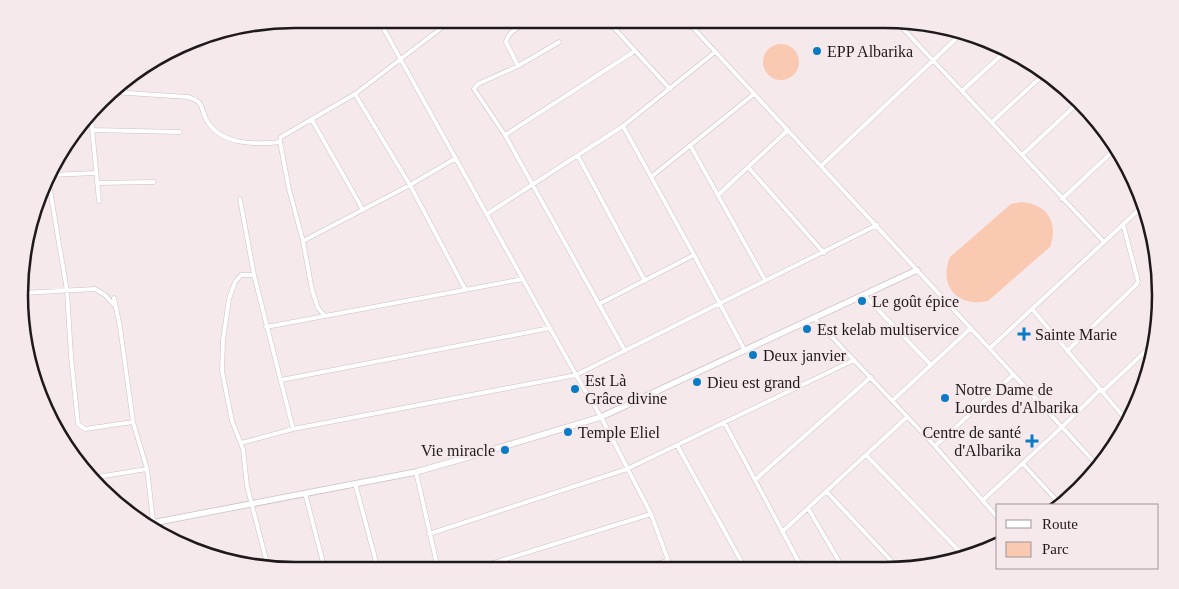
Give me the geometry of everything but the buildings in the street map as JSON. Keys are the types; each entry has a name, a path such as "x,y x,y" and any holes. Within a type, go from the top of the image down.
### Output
{"street":[{"path":"383,28 601,417 651,514 668,560 663,562"},
{"path":"325,316 318,308 312,290 280,137 355,94 442,28"},
{"path":"518,28 506,39 518,66"},
{"path":"614,28 670,89"},
{"path":"693,28 1093,461"},
{"path":"905,30 1104,242"},
{"path":"821,166 957,38"},
{"path":"560,42 518,66 478,84 474,89 505,135 625,350"},
{"path":"505,135 635,51"},
{"path":"487,214 623,126 715,52"},
{"path":"962,90 1001,54"},
{"path":"992,122 1040,78"},
{"path":"121,92 195,99 201,104 210,125 220,134 238,141 265,144 280,142"},
{"path":"355,94 410,185 465,289"},
{"path":"651,177 754,94"},
{"path":"1022,156 1073,106"},
{"path":"312,120 363,210"},
{"path":"92,121 99,201"},
{"path":"623,126 744,351"},
{"path":"93,130 180,132"},
{"path":"718,195 788,130"},
{"path":"690,145 765,280"},
{"path":"1062,199 1111,153"},
{"path":"578,156 645,281"},
{"path":"303,241 410,185 456,158"},
{"path":"748,167 824,252"},
{"path":"55,176 96,173"},
{"path":"97,183 154,182"},
{"path":"50,188 67,292 78,424 86,429 133,422"},
{"path":"240,199 254,275 292,429"},
{"path":"990,348 1138,211"},
{"path":"1067,351 1138,281 1123,224"},
{"path":"241,442 292,429 576,375 877,226"},
{"path":"599,304 694,255"},
{"path":"157,524 252,503 416,472 601,417 917,270"},
{"path":"254,275 241,275 234,282 229,299 223,340 222,371 232,421 244,449 247,486 266,560"},
{"path":"266,327 523,279"},
{"path":"28,293 94,289 106,295 115,306"},
{"path":"864,295 931,365"},
{"path":"114,298 120,327 133,422 146,469 151,520"},
{"path":"1032,309 1123,415"},
{"path":"814,318 935,446 996,516"},
{"path":"281,380 550,328"},
{"path":"892,401 971,328"},
{"path":"983,500 1145,352"},
{"path":"429,534 627,469 854,360"},
{"path":"935,446 1012,375"},
{"path":"755,480 871,377"},
{"path":"782,532 907,417"},
{"path":"724,422 799,562"},
{"path":"677,445 742,562"},
{"path":"866,455 959,551"},
{"path":"1023,464 1056,499"},
{"path":"100,477 146,469"},
{"path":"416,472 436,562"},
{"path":"356,483 376,562"},
{"path":"827,492 892,562"},
{"path":"305,493 323,562"},
{"path":"808,510 839,562"},
{"path":"497,562 651,514"}],"green space":[{"path":"781,44 788,45 794,49 798,55 798,69 794,75 788,79 781,80 774,79 768,75 764,69 763,62 764,55 768,49 774,45"},
{"path":"1021,202 1038,206 1049,216 1053,230 1050,247 988,301 977,302 960,298 949,286 947,268 950,257 1011,204"}],"place":[{"name":"EPP Albarika","path":"817,51"},
{"name":"Le goût épice","path":"862,301"},
{"name":"Est kelab multiservice","path":"807,329"},
{"name":"Sainte Marie","path":"1024,334"},
{"name":"Deux janvier","path":"753,355"},
{"name":"Dieu est grand","path":"697,382"},
{"name":"Est Là Grâce divine","path":"575,389"},
{"name":"Notre Dame de Lourdes d'Albarika","path":"945,398"},
{"name":"Temple Eliel","path":"568,432"},
{"name":"Centre de santé d'Albarika","path":"1032,441"},
{"name":"Vie miracle","path":"505,450"}]}
